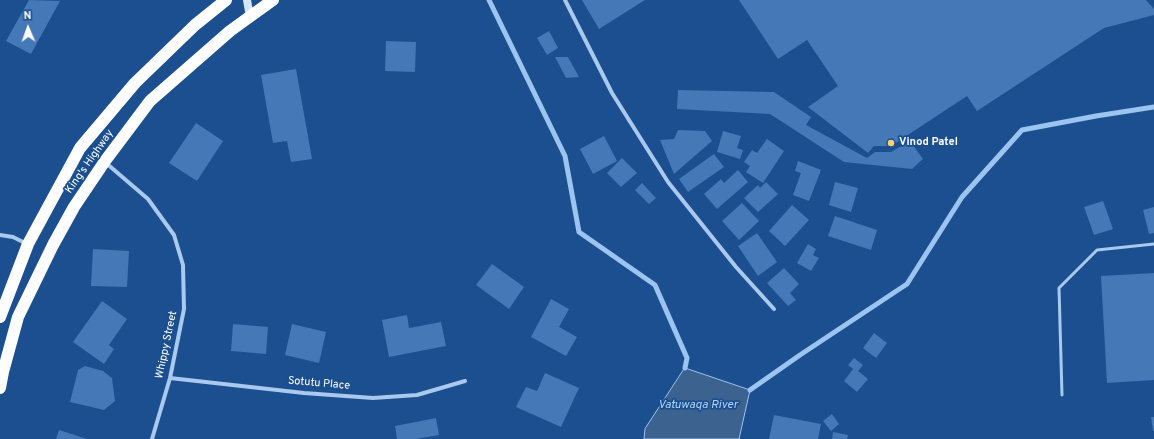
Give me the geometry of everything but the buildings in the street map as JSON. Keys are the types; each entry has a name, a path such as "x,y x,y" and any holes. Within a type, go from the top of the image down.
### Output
{"highway":[{"name":"King's Highway","path":"0,317 28,244 80,148 135,83 195,25 226,0"},
{"name":"King's Highway","path":"0,388 18,317 53,245 74,208 105,161 150,101 230,31 273,0"}],"street":[{"path":"247,0 250,17"},
{"path":"565,0 612,93 668,182 736,267 774,309"},
{"name":"Whippy Street","path":"105,161 148,198 174,235 183,265 184,309 170,378 152,439"},
{"path":"0,235 13,237 28,244"},
{"name":"Sotutu Place","path":"170,378 304,393 373,398 417,395 464,382"}],"lane":[{"path":"1062,395 1058,288 1097,250 1154,244"}],"water":[{"name":"Vatuwaqa River","path":"685,368 750,390 739,439 644,439 645,429"}],"waterway":[{"path":"489,0 565,156 579,232 655,285 687,358 685,368"},
{"path":"750,390 907,284 962,197 1022,130 1154,107"}],"place":[{"name":"Vinod Patel","path":"891,143"}]}
